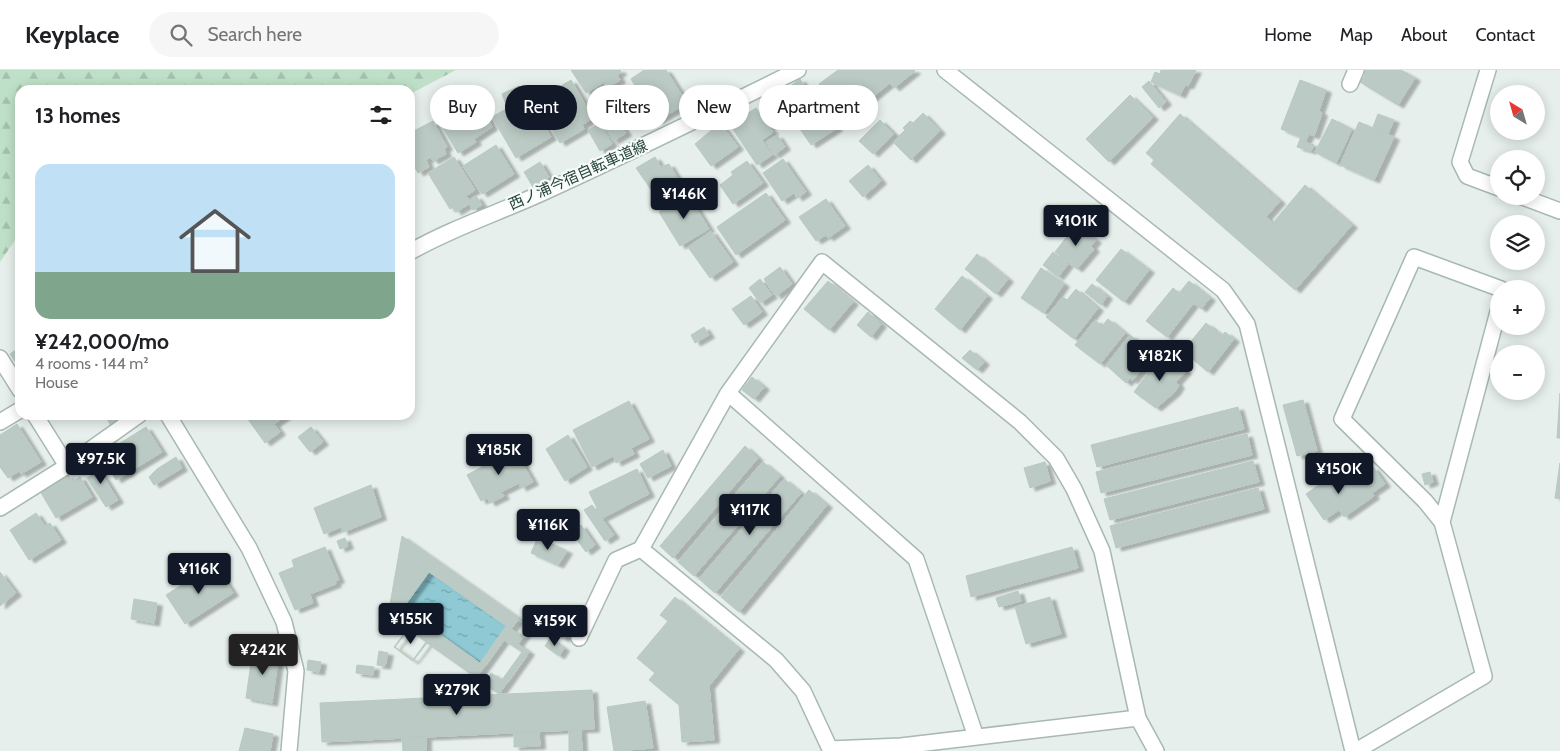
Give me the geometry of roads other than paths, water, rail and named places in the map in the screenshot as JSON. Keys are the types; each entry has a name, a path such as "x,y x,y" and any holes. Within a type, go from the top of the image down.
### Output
{"street":[{"name":"西ノ浦今宿自転車道線","path":"415,249 433,238 540,194 798,70"},
{"path":"946,70 1223,290 1247,324 1354,751 1484,676 1442,522 1425,501 1342,419 1414,257 1490,285"},
{"path":"1488,70 1460,162 1467,176 1490,185"},
{"path":"1544,205 1560,211"},
{"path":"579,638 616,560 641,549 728,393 822,262 1020,422 1056,458 1074,489 1102,551 1138,718 1156,751"},
{"path":"1442,522 1492,335"},
{"path":"0,358 15,382"},
{"path":"728,393 916,559 976,737"},
{"path":"0,422 15,413"},
{"path":"38,420 67,466"},
{"path":"0,508 67,466 132,420"},
{"path":"171,420 249,548 284,622 296,671 289,751"},
{"path":"641,549 776,660 803,692 830,749 901,749 976,737 1138,718"}],"water":[{"path":"429,572 506,626 480,663 403,608"}]}
